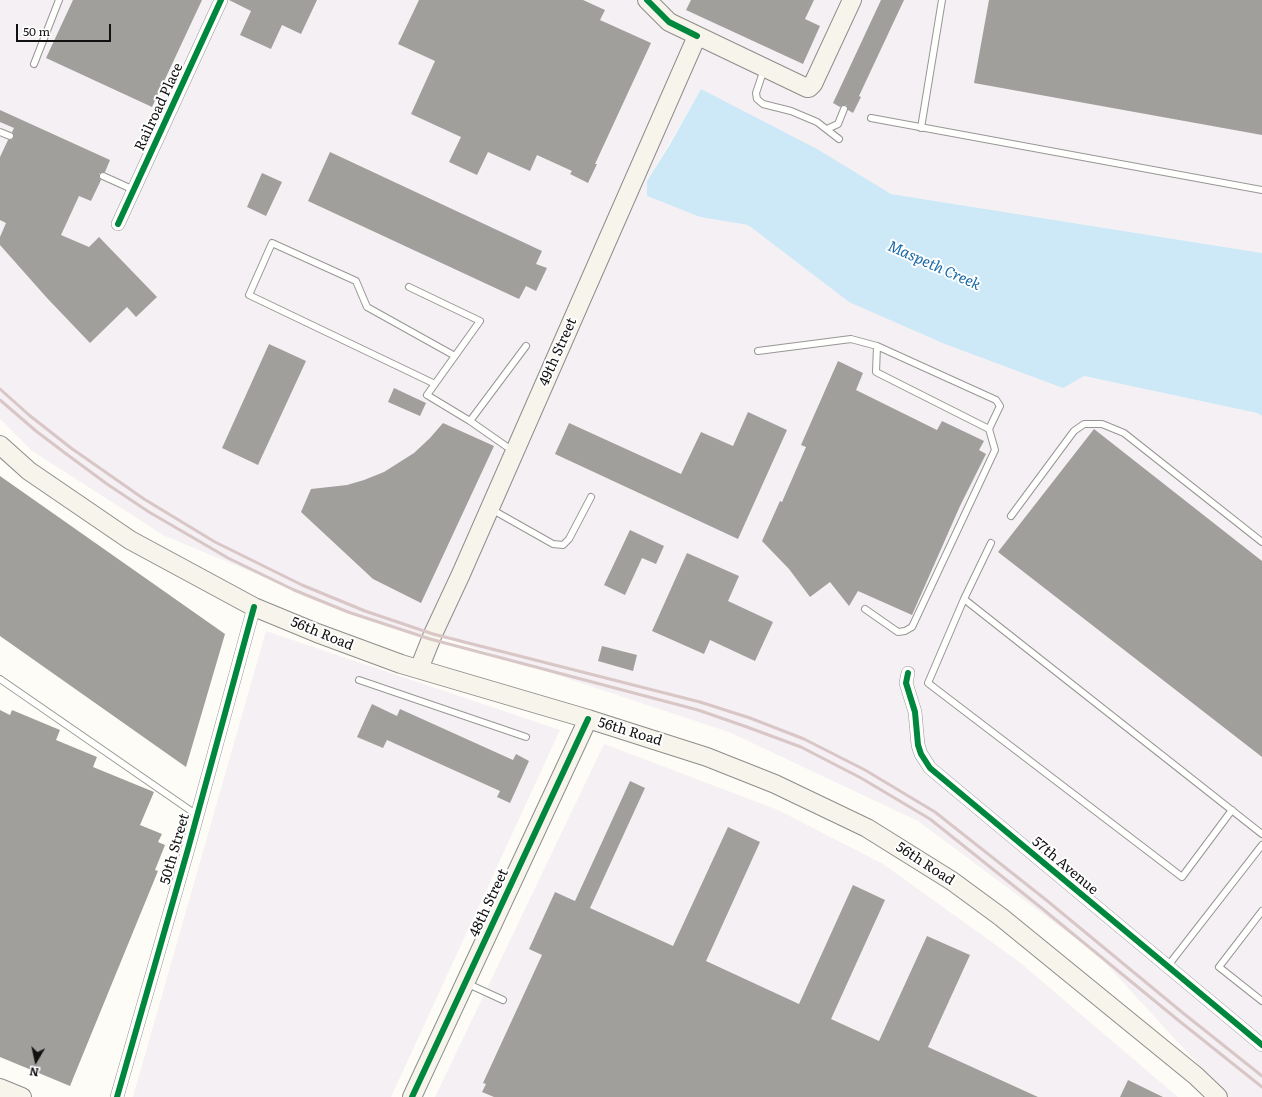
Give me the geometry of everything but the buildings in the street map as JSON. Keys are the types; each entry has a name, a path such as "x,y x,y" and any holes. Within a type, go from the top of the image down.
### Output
{"main road":[{"path":"647,0 669,22 807,88 811,87 852,0"},
{"name":"49th Street","path":"419,669 432,634 489,509 697,36"},
{"name":"56th Road","path":"0,445 30,471 130,540 254,607 342,642 419,669 588,719 674,746 742,770 819,804 867,828 952,881 1017,929 1196,1076 1218,1097"},
{"name":"48th Street","path":"412,1097 588,719"},
{"path":"0,1088 22,1097"}],"street":[{"name":"Railroad Place","path":"118,224 221,0"},
{"name":"50th Street","path":"117,1097 254,607"},
{"name":"57th Avenue","path":"908,673 906,682 915,712 918,745 921,754 930,768 1262,1045"}],"lane":[{"path":"34,64 59,0"},
{"path":"922,128 942,0"},
{"path":"765,68 756,93 757,99 763,104 790,111 817,122 839,139"},
{"path":"827,129 838,124 844,108"},
{"path":"871,118 1262,190"},
{"path":"0,132 10,136"},
{"path":"103,176 134,190"},
{"path":"435,384 248,295 272,243 356,281 366,307 455,356"},
{"path":"409,287 480,321 427,395 470,421 514,452"},
{"path":"758,350 852,339 877,346 996,400 1000,406 989,429 995,450 912,627 905,631 898,632 865,609"},
{"path":"470,421 526,346"},
{"path":"877,346 876,372 989,429"},
{"path":"1011,516 1074,431 1084,424 1102,424 1124,433 1262,542"},
{"path":"489,509 553,544 563,545 569,539 590,497"},
{"path":"991,543 964,599 928,683 1182,878 1232,810"},
{"path":"964,599 1262,834"},
{"path":"0,679 197,815"},
{"path":"359,680 526,737"},
{"path":"1167,967 1262,845"},
{"path":"1262,911 1219,967 1262,1001"},
{"path":"465,983 503,1000"}],"shaded area":[{"path":"0,0 1262,0 1262,253 891,194 701,89 647,181 647,196 700,217 748,225 849,302 1084,376 1257,413 1262,416 1262,1097 1228,1097 1098,955 918,821 729,732 433,634 430,639 348,612 165,536 32,451 0,419"},
{"path":"266,631 560,730 391,1097 133,1097"},
{"path":"604,744 778,810 883,864 1018,961 1178,1097 435,1097"}],"water":[{"name":"Maspeth Creek","path":"701,89 817,149 891,194 1262,253 1262,416 1257,413 1084,376 1063,388 945,344 849,302 748,225 700,217 647,196 647,181"}],"railway":[{"path":"0,389 29,415 71,448 144,499 215,542 302,585 365,611 433,634 700,702 750,718 804,739 865,770 935,812 1045,899 1262,1076"},
{"path":"0,400 36,431 65,453 107,484 149,512 228,558 294,590 348,612 430,639 698,710 801,747 861,778 930,819 1262,1087"}],"cycle path":[{"path":"118,224 221,0"},
{"path":"647,0 669,22 697,36"},
{"path":"117,1097 188,849 254,607"},
{"path":"908,673 906,683 915,712 918,745 921,754 930,768 1262,1045"},
{"path":"412,1097 588,719"}]}
